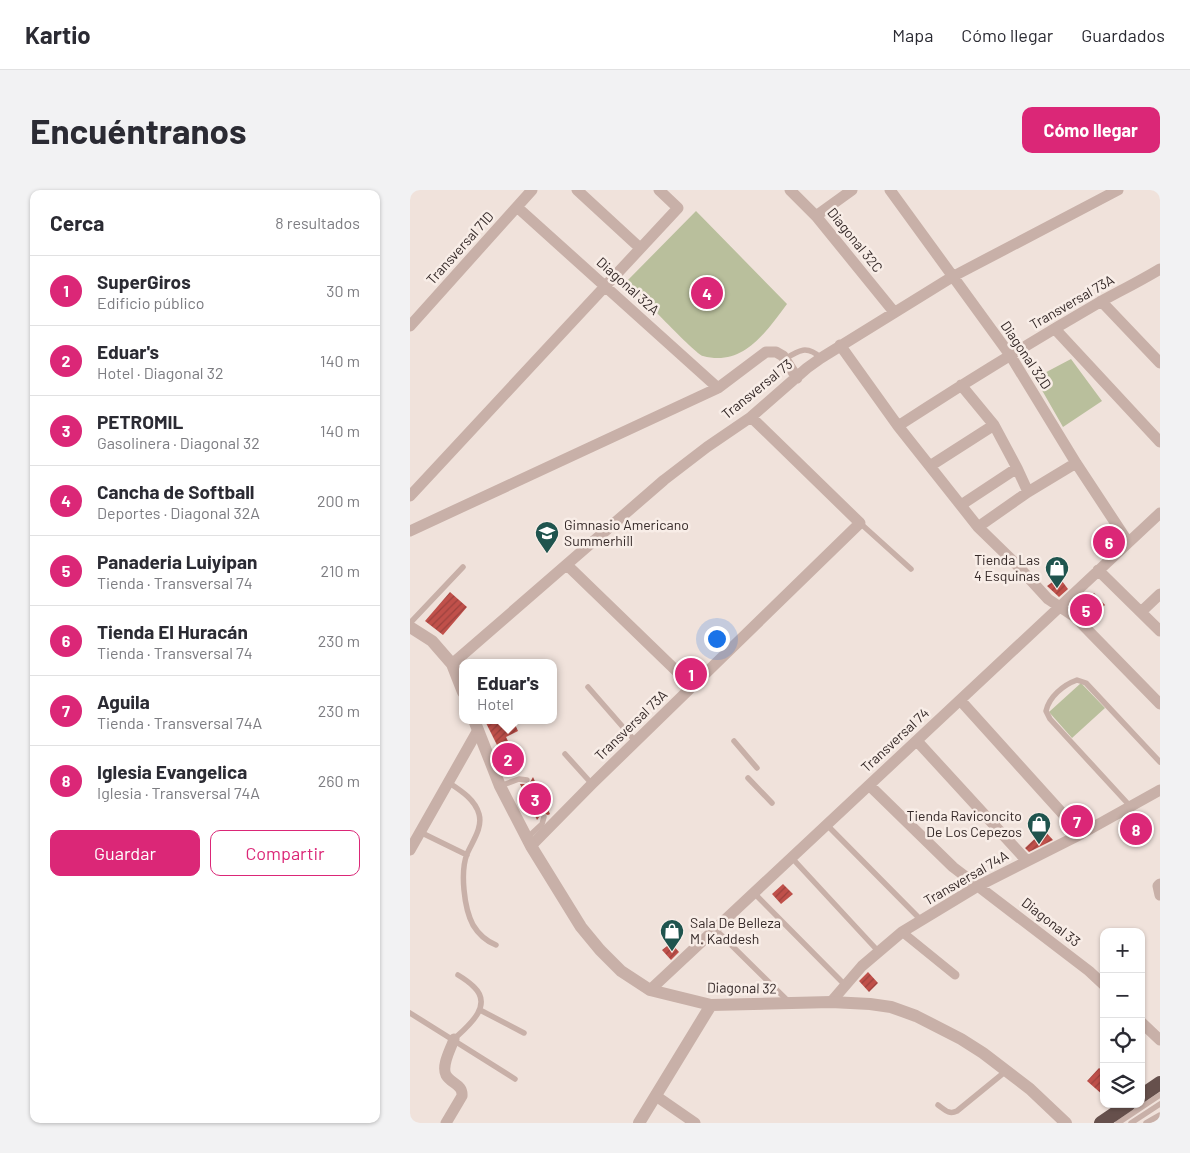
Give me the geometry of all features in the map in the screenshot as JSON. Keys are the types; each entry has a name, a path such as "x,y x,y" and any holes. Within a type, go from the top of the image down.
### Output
{"highway":[{"path":"1145,1093 1160,1083"},
{"path":"1101,1123 1123,1108"}],"street":[{"name":"Transversal 71D","path":"410,326 532,190"},
{"path":"577,190 640,248"},
{"path":"410,496 678,208 659,190"},
{"name":"Diagonal 32C","path":"790,190 816,216 894,312"},
{"path":"816,216 852,190"},
{"name":"Diagonal 32D","path":"890,190 1010,355 1076,463 1128,542"},
{"name":"Transversal 73","path":"452,664 664,480 707,447 751,417 840,344 952,276 1115,191"},
{"name":"Diagonal 32A","path":"517,207 718,388"},
{"name":"Transversal 73A","path":"898,426 961,385 1101,301 1158,273"},
{"path":"1101,301 1160,363"},
{"path":"1055,329 1160,442"},
{"path":"840,344 898,426 978,527 1048,599 1075,617 1160,704"},
{"path":"410,531 718,388 766,352 776,352 785,359 797,378"},
{"path":"961,385 994,425 1028,492"},
{"path":"751,417 860,523"},
{"path":"930,466 994,425"},
{"path":"978,527 1028,492 1076,463"},
{"path":"961,505 1017,468"},
{"name":"Transversal 74","path":"650,990 1160,512"},
{"name":"Transversal 73A","path":"529,842 636,742 860,523"},
{"path":"567,565 692,686"},
{"path":"1098,570 1160,631"},
{"path":"1141,612 1160,594"},
{"path":"410,628 432,641 452,664 459,682"},
{"path":"960,700 1081,834"},
{"path":"410,850 448,782 476,725"},
{"name":"Diagonal 32","path":"476,725 500,786 529,842 581,927 621,971 650,990 711,1005 830,1002 891,1007 916,1016 961,1039 1030,1089 1061,1121"},
{"path":"916,741 1027,861"},
{"name":"Diagonal 33","path":"869,785 953,867 1100,981"},
{"name":"Transversal 74A","path":"830,1002 878,951 902,932 978,886 1081,834 1160,790"},
{"path":"902,932 955,975"},
{"path":"639,1123 711,1005"},
{"path":"1145,1026 1160,1040"},
{"path":"446,1123 462,1096 461,1088 446,1075 445,1068 454,1040"},
{"path":"656,1096 695,1123"}],"lane":[{"path":"785,359 795,352 805,350 815,353 821,358"},
{"path":"860,523 911,569"},
{"path":"410,623 463,567"},
{"path":"1130,806 1050,719 1046,711 1048,702 1067,684 1077,680 1086,683 1160,762"},
{"path":"588,687 636,742"},
{"path":"734,741 758,768"},
{"path":"565,754 592,784"},
{"path":"500,786 519,778 527,780"},
{"path":"748,778 772,803"},
{"path":"448,782 466,794 479,814 480,826 467,855 464,882 472,924 482,937 496,945"},
{"path":"529,842 542,824 544,817"},
{"path":"827,825 922,921"},
{"path":"420,832 467,855"},
{"path":"792,858 878,951"},
{"path":"754,893 845,985"},
{"path":"715,929 792,1004"},
{"path":"454,1040 476,1019 480,1010 480,1001 476,988 458,974"},
{"path":"480,1010 524,1033"},
{"path":"410,1013 515,1079"},
{"path":"938,1105 947,1112 957,1111 1007,1071"},
{"path":"1118,1123 1160,1095"},
{"path":"1130,1123 1160,1104"},
{"path":"1146,1123 1160,1115"}],"green space":[{"path":"696,211 787,304 762,336 742,352 730,356 717,358 703,356 698,353 627,281"},
{"path":"1071,359 1102,401 1063,427 1035,378"},
{"path":"1081,683 1105,708 1072,738 1049,712"}],"building":[{"path":"1109,531 1119,541 1107,553 1097,542"},
{"name":"Tienda Las 4 Esquinas","path":"1059,577 1068,589 1059,597 1047,586"},
{"path":"450,592 467,607 443,635 425,621"},
{"path":"1094,593 1105,605 1088,619 1076,608"},
{"path":"486,724 515,724 518,731 506,737 520,766 505,772 496,752 500,751"},
{"path":"533,777 550,814 542,813 537,820 520,784 529,784"},
{"path":"1137,816 1148,835 1134,843 1123,824"},
{"name":"Tienda Raviconcito De Los Cepezos","path":"1044,830 1053,840 1029,852 1025,848"},
{"path":"783,884 793,894 781,904 772,894"},
{"name":"Sala De Belleza M. Kaddesh","path":"671,943 679,952 671,960 662,950"},
{"path":"868,972 878,983 869,992 859,981"},
{"path":"1099,1068 1100,1069 1100,1092 1087,1081"}],"place":[{"name":"Cancha de Softball","path":"707,293"},
{"name":"Tienda El Huracán","path":"1109,542"},
{"name":"Gimnasio Americano Summerhill","path":"547,554"},
{"name":"Tienda Las 4 Esquinas","path":"1057,589"},
{"name":"Panaderia Luiyipan","path":"1086,610"},
{"name":"SuperGiros","path":"691,674"},
{"name":"Eduar's","path":"508,759"},
{"name":"PETROMIL","path":"535,799"},
{"name":"Aguila","path":"1077,821"},
{"name":"Iglesia Evangelica","path":"1136,829"},
{"name":"Tienda Raviconcito De Los Cepezos","path":"1039,845"},
{"name":"Sala De Belleza M. Kaddesh","path":"672,952"}]}
